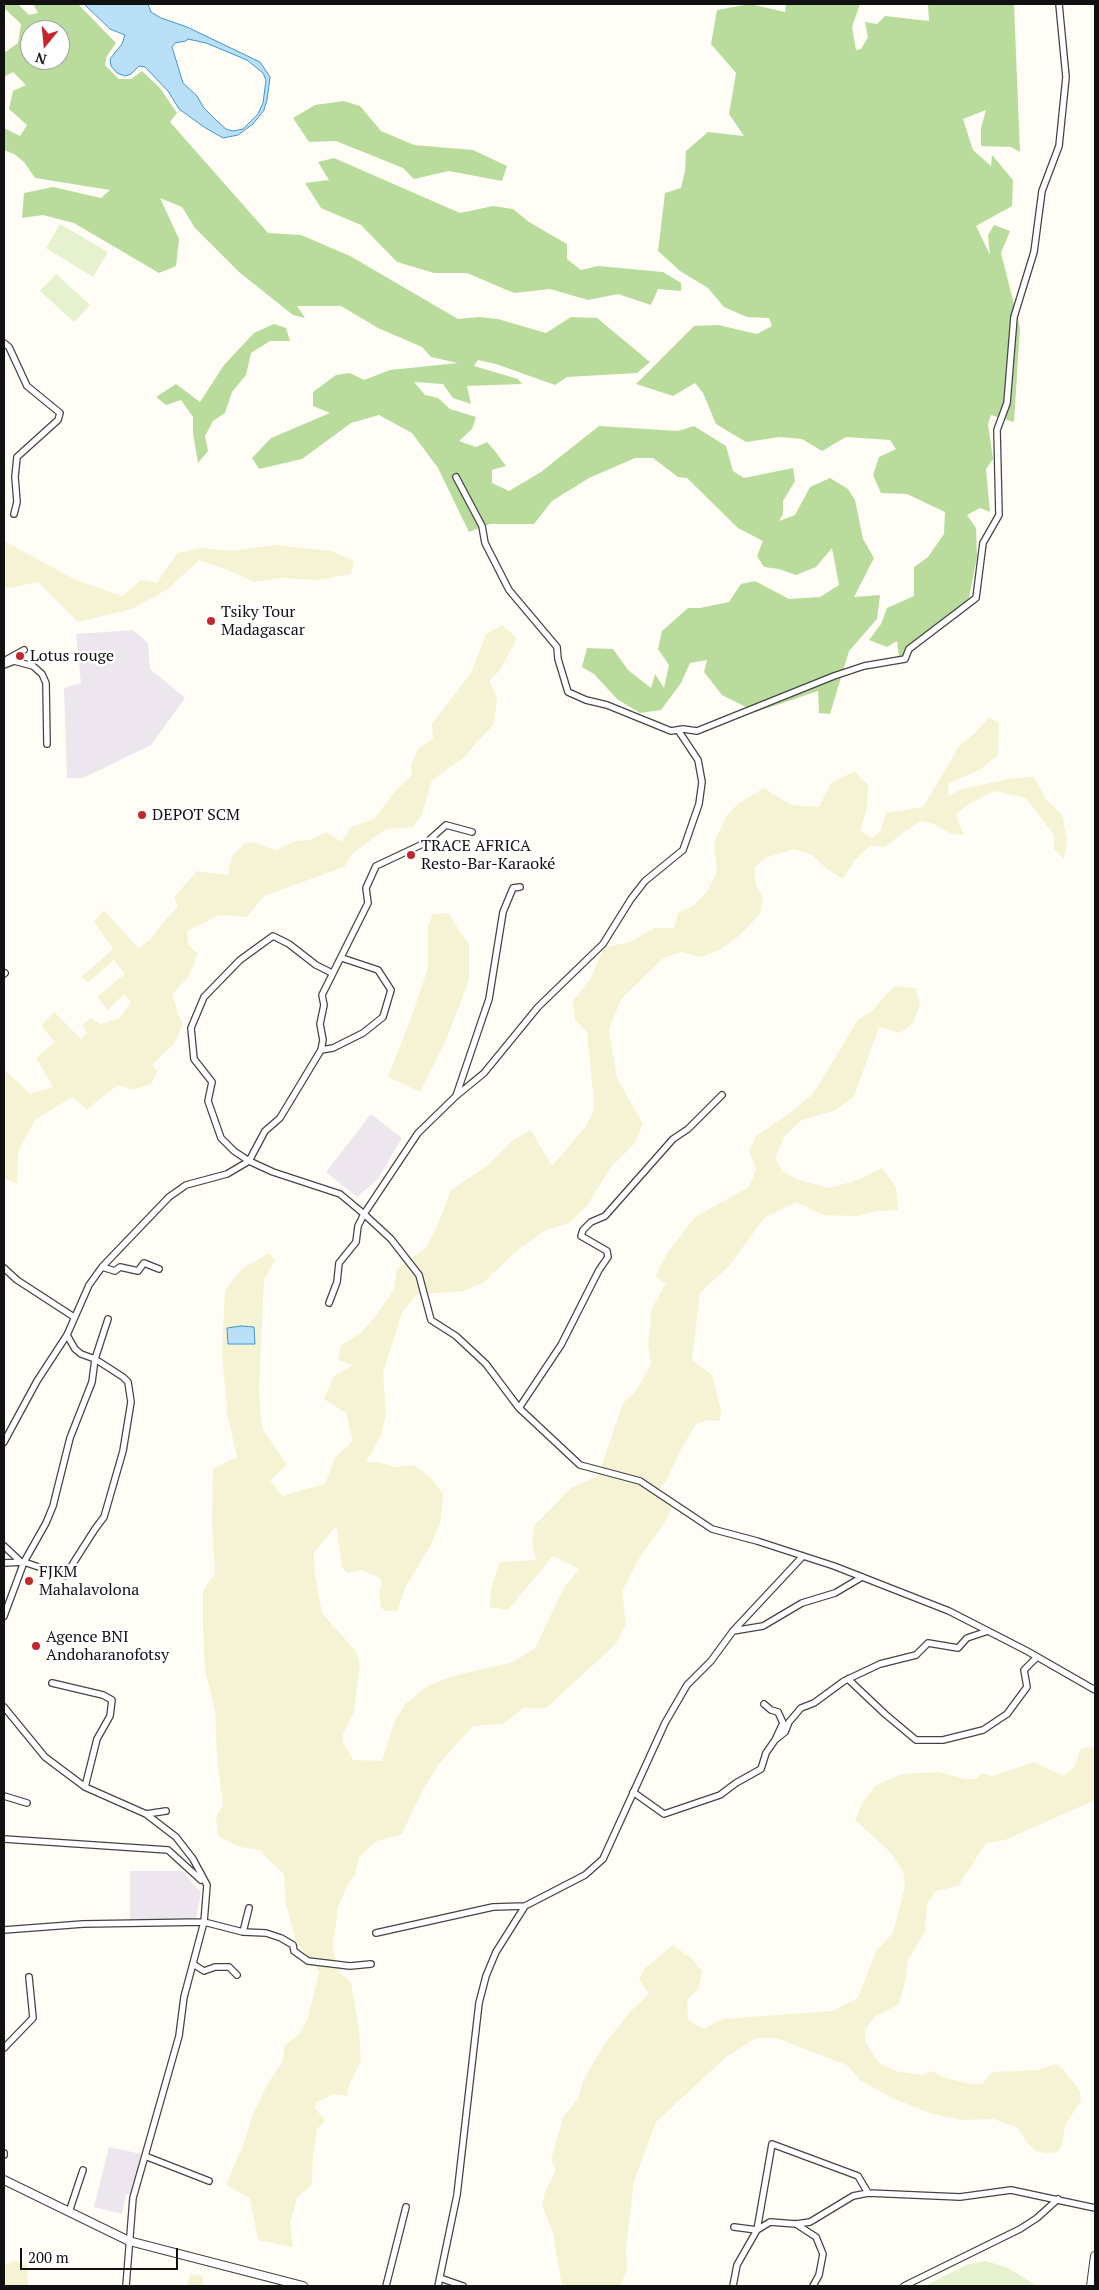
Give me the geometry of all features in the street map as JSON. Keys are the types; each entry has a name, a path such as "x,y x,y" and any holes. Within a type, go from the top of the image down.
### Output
{"street":[{"path":"456,477 482,526 485,543 509,590 557,647 559,665 568,692 607,705 671,731 697,731 834,676 864,666 905,659 909,649 976,598 983,543 999,515 997,430 1007,403 1014,317 1034,252 1042,191 1059,146 1066,77 1059,4"},
{"path":"4,343 9,348 26,386 55,407 60,413 58,420 17,457 15,477 17,502 14,514"},
{"path":"4,661 24,650"},
{"path":"4,665 14,661 33,666 42,674 46,683 47,744"},
{"path":"329,1303 337,1282 339,1263 356,1242 358,1226 364,1214 418,1133 456,1096 484,1074 538,1007 603,944 631,899 645,881 683,850 699,804 702,782 698,760 678,730"},
{"path":"4,1442 37,1381 67,1335 89,1285 102,1267 169,1197 186,1185 227,1174 249,1161 265,1131 280,1118 322,1050 323,1040 320,1024 324,1005 322,995 368,903 366,888 376,866 426,842 446,826 472,832"},
{"path":"456,1096 489,999 503,912 513,888 520,887"},
{"path":"332,973 316,965 289,944 274,936 240,960 204,997 191,1028 194,1059 212,1082 208,1101 221,1138 234,1151 249,1161 273,1172 340,1194 364,1214 391,1239 419,1275 431,1320 456,1336 486,1364 519,1408 580,1465 640,1481 712,1529 803,1556 949,1611 1095,1690"},
{"path":"322,1050 333,1048 363,1033 383,1017 391,990 378,970 342,958"},
{"path":"519,1408 561,1345 599,1270 608,1257 607,1251 581,1236 583,1230 591,1222 605,1216 673,1139 688,1129 722,1095"},
{"path":"102,1267 115,1271 120,1267 136,1271 140,1270 142,1264 145,1263 159,1269"},
{"path":"4,1268 17,1280 74,1317"},
{"path":"4,1616 6,1605 22,1562 46,1523 53,1506 70,1438 92,1382 96,1359 108,1319"},
{"path":"4,1562 22,1562 66,1576 94,1529 104,1517 123,1450 130,1393 128,1382 96,1359 81,1354 74,1349 67,1335"},
{"path":"4,1546 22,1562"},
{"path":"376,1934 493,1907 525,1906 593,1869 603,1859 665,1723 687,1685 712,1661 733,1631 803,1556"},
{"path":"733,1631 763,1626 802,1603 835,1593 862,1577"},
{"path":"775,1740 785,1732 789,1722 801,1708 814,1703 828,1691 848,1679 880,1664 916,1655 928,1643 958,1648 967,1638 988,1631"},
{"path":"848,1679 916,1740 942,1740 983,1730 1007,1714 1027,1687 1024,1670 1037,1657"},
{"path":"52,1683 103,1695 112,1700 110,1716 97,1739 85,1787"},
{"path":"633,1792 664,1814 720,1795 736,1783 761,1769 766,1753 783,1723 778,1712 770,1710 764,1704"},
{"path":"4,1707 45,1757 85,1787 146,1814 176,1837 193,1860 207,1884 204,1922 184,1997 179,2036 133,2198 126,2286"},
{"path":"4,1796 27,1803"},
{"path":"146,1814 166,1811"},
{"path":"4,1839 168,1850 207,1884"},
{"path":"438,2286 457,2195 479,2003 486,1976 496,1952 525,1906"},
{"path":"243,1932 249,1908"},
{"path":"4,1930 83,1924 204,1922 243,1932 266,1933 281,1938 293,1945 294,1951 308,1961 350,1966 371,1964"},
{"path":"193,1964 204,1971 214,1967 229,1967 237,1975"},
{"path":"4,2048 33,2018 30,1977"},
{"path":"733,2286 737,2265 757,2230 772,2144 858,2176 868,2192"},
{"path":"145,2156 209,2181"},
{"path":"69,2212 83,2170"},
{"path":"4,2180 130,2241 303,2286"},
{"path":"734,2227 757,2230 770,2222 796,2224 810,2222 853,2196 868,2192 960,2196 1011,2190 1095,2208"},
{"path":"904,2286 1020,2229 1038,2218 1058,2199"},
{"path":"386,2286 406,2207"},
{"path":"796,2224 816,2237 823,2254 819,2275 813,2286"},
{"path":"1091,2286 1095,2256"},
{"path":"440,2278 463,2286"}],"shaded area":[{"path":"4,541 76,580 122,596 141,580 157,583 177,553 202,548 233,551 274,545 331,551 354,561 351,574 317,580 281,578 254,582 199,560 168,589 132,609 78,622 38,582 10,588 4,587"},
{"path":"502,625 517,638 500,670 489,681 497,697 494,724 463,758 432,780 422,814 413,827 386,829 352,854 344,867 264,896 247,917 219,915 187,931 188,944 198,954 188,977 173,994 177,1012 183,1024 174,1044 152,1065 157,1071 151,1084 133,1090 118,1085 87,1109 72,1097 35,1120 18,1152 17,1183 4,1179 4,1069 30,1094 53,1087 36,1058 55,1042 41,1026 54,1012 81,1039 87,1033 82,1025 91,1018 101,1024 120,1018 131,1002 124,994 108,1010 97,997 125,974 114,960 88,982 81,977 113,949 94,921 104,910 138,948 150,940 165,920 178,907 174,897 197,871 228,875 232,856 245,843 255,842 277,850 295,841 310,840 326,832 342,842 351,827 374,819 396,790 412,775 411,764 418,749 433,739 432,724 471,673 486,634"},
{"path":"133,630 148,643 150,669 185,698 151,745 83,778 67,778 64,688 81,683 76,634"},
{"path":"989,717 999,723 998,755 981,769 948,784 949,796 961,789 1013,778 1034,777 1047,801 1062,814 1067,839 1064,859 1054,849 1054,835 1026,798 994,791 967,805 956,815 964,835 952,834 932,823 920,821 884,847 871,845 854,861 843,879 827,869 812,855 794,849 765,858 754,868 756,886 763,897 760,914 739,936 719,950 701,957 681,952 662,959 621,999 609,1029 617,1078 643,1124 634,1144 611,1167 586,1207 569,1223 544,1231 514,1253 483,1283 463,1291 416,1295 402,1313 383,1372 386,1414 381,1436 366,1462 378,1462 395,1467 414,1465 431,1478 443,1494 441,1520 431,1545 406,1586 397,1611 387,1611 381,1608 379,1595 382,1581 376,1576 361,1570 348,1573 342,1567 336,1526 314,1553 315,1576 322,1613 355,1650 360,1664 354,1712 343,1734 343,1742 353,1760 382,1761 394,1723 405,1704 428,1686 453,1676 513,1662 535,1648 565,1586 579,1569 553,1556 508,1610 490,1607 491,1588 500,1562 536,1560 532,1542 535,1525 571,1488 598,1476 623,1403 636,1391 651,1364 648,1345 652,1308 666,1284 655,1276 668,1252 695,1217 749,1187 756,1170 749,1151 756,1136 813,1094 858,1020 872,1011 894,986 916,988 920,1005 913,1023 900,1033 879,1027 854,1096 836,1110 802,1120 784,1137 775,1158 782,1171 799,1180 829,1188 858,1180 882,1168 896,1187 898,1210 878,1211 856,1216 823,1215 796,1202 764,1218 730,1265 700,1293 692,1360 712,1375 721,1410 720,1421 708,1420 696,1424 681,1449 667,1479 655,1496 672,1507 665,1522 640,1557 622,1591 626,1625 615,1645 546,1708 523,1708 503,1724 473,1726 438,1765 419,1797 402,1834 377,1841 359,1857 355,1875 348,1884 338,1907 333,1946 338,1971 351,1983 359,2028 361,2061 348,2087 347,2096 333,2094 317,2102 315,2108 325,2121 317,2129 312,2184 297,2198 290,2223 293,2247 258,2240 250,2198 226,2185 245,2140 253,2114 267,2085 283,2061 285,2045 299,2034 308,2018 319,1972 296,1941 286,1905 284,1874 259,1850 240,1847 218,1836 216,1817 223,1805 217,1758 215,1710 205,1670 203,1591 215,1573 212,1524 213,1469 237,1457 227,1412 222,1353 225,1290 242,1269 269,1253 275,1261 264,1279 259,1390 262,1428 287,1465 270,1480 282,1496 325,1484 335,1458 353,1441 346,1413 324,1399 334,1376 353,1365 338,1360 341,1345 361,1333 377,1314 394,1290 397,1269 426,1248 451,1190 488,1165 513,1140 531,1130 552,1166 586,1126 594,1110 587,1032 575,1020 573,1001 590,979 605,947 631,942 654,928 674,928 678,913 692,907 706,893 717,872 714,843 727,815 739,803 764,788 791,805 819,807 831,783 855,771 868,785 867,808 860,831 872,838 880,832 886,813 923,807 960,745 976,732"},
{"path":"448,913 469,945 469,980 446,1040 420,1092 388,1077 428,968 428,926 433,914"},
{"path":"371,1114 402,1138 378,1179 357,1197 326,1172"},
{"path":"1095,1746 1095,1800 1005,1840 986,1843 958,1886 936,1891 927,1903 925,1932 908,1960 899,2004 876,2016 865,2029 865,2042 879,2063 895,2071 922,2075 933,2071 941,2077 971,2084 982,2084 992,2072 1039,2070 1055,2064 1063,2069 1080,2091 1081,2101 1065,2125 1062,2145 1057,2152 1036,2151 1027,2143 1018,2128 994,2119 961,2120 930,2113 890,2097 860,2080 847,2065 776,2038 756,2038 725,2058 656,2122 634,2181 626,2247 627,2270 620,2286 562,2286 553,2233 542,2205 545,2192 556,2170 551,2160 563,2117 577,2100 584,2079 603,2046 629,2013 649,1994 639,1979 644,1969 673,1945 691,1958 702,1971 699,1988 687,2000 688,2020 703,2029 723,2019 832,2011 858,1998 876,1951 893,1933 905,1887 903,1871 889,1851 855,1820 863,1802 875,1786 902,1774 939,1772 965,1779 977,1779 982,1773 992,1776 1034,1762 1063,1776 1074,1768 1081,1749"},
{"path":"130,1871 182,1871 201,1892 196,1919 130,1921"},
{"path":"109,2147 141,2154 132,2195 126,2194 122,2214 94,2207"},
{"path":"14,2261 27,2263 28,2286 4,2286 4,2265"},
{"path":"191,2274 203,2276 203,2286 186,2286"}],"green space":[{"path":"4,4 18,4 29,15 38,13 33,4 78,4 116,43 107,56 105,65 119,79 131,79 142,71 160,88 177,113 170,122 268,233 301,235 350,256 458,319 479,317 498,319 546,333 571,317 597,318 650,362 637,373 567,377 555,385 496,364 478,360 474,366 518,379 522,384 467,386 471,404 453,398 443,384 414,382 425,395 438,398 450,409 476,417 472,429 459,441 476,447 487,442 495,451 506,466 492,470 492,483 509,491 541,472 599,426 678,431 694,426 726,446 733,471 744,478 793,468 795,481 783,501 783,514 779,521 795,515 810,487 830,478 848,489 855,500 863,539 874,558 854,597 880,595 877,619 849,651 830,714 819,713 818,691 756,712 722,695 704,672 707,660 690,663 681,683 661,710 640,713 617,699 594,674 582,667 587,648 613,649 628,670 651,688 655,674 664,688 669,665 658,649 662,631 688,608 700,608 729,602 741,584 755,581 789,599 820,597 839,585 832,548 816,567 796,575 779,569 764,567 757,556 763,541 738,528 687,478 678,477 653,458 635,458 589,478 552,501 534,524 490,524 469,532 438,468 412,433 379,415 351,423 302,459 259,469 252,458 271,438 330,413 313,406 313,392 336,375 350,373 364,380 390,370 458,363 431,357 422,347 378,328 341,306 297,306 305,318 293,315 239,272 195,228 182,207 160,198 179,239 176,266 159,273 74,223 43,215 22,218 24,193 53,187 101,198 110,190 35,178 24,162 14,154 4,150 4,128 20,136 27,125 9,109 13,91 26,85 13,72 4,77 4,53 18,43 20,30 20,70 70,70 70,20 20,20 20,23 4,8"},
{"path":"750,4 785,12 786,4 860,4 852,27 856,50 861,49 868,37 865,22 877,24 885,16 929,21 928,4 1014,4 1020,152 1011,147 981,146 981,128 986,110 963,119 973,150 991,166 992,155 1013,180 1012,206 976,226 990,255 988,235 994,225 1010,231 1001,253 1020,328 1014,422 991,415 988,424 993,459 986,469 990,512 980,508 967,515 976,528 977,557 969,598 923,643 899,657 897,641 887,647 869,640 881,624 887,608 914,596 914,567 928,557 944,534 945,512 907,494 881,493 873,475 879,457 896,449 890,440 846,437 822,451 802,439 780,437 746,442 716,424 703,393 695,383 673,396 636,384 694,326 718,325 757,334 772,326 769,318 747,317 724,307 708,288 680,271 658,251 665,193 681,188 685,171 686,151 708,132 744,136 729,114 736,73 711,44 717,10"},
{"path":"344,101 360,106 381,131 414,145 473,150 507,166 502,181 449,171 414,179 403,168 336,141 309,142 293,118 315,105"},
{"path":"334,158 460,213 493,206 513,209 529,222 567,244 567,259 581,270 598,266 663,272 681,283 681,291 658,289 651,305 618,294 588,300 550,289 514,293 467,273 434,273 397,262 361,225 321,208 305,183 329,180 318,162"},
{"path":"60,224 108,252 93,277 46,248"},
{"path":"56,274 90,305 74,322 40,291"},
{"path":"274,324 286,328 290,341 270,341 251,353 246,375 232,392 225,413 213,421 205,436 208,451 198,463 193,433 193,417 181,400 166,405 156,397 176,384 200,402 224,365 254,333"},
{"path":"986,2261 1008,2268 1037,2286 925,2286 966,2265"}],"water":[{"path":"84,4 148,4 151,12 161,18 187,27 260,62 270,77 264,110 253,124 238,135 223,138 179,109 168,91 145,67 139,66 131,74 125,76 117,73 111,66 110,59 122,44 125,35 110,29","holes":["188,39 206,43 247,60 263,73 266,80 263,103 258,114 243,129 233,131 226,129 204,108 197,96 183,83 172,47 175,43"]},
{"path":"254,1327 255,1344 228,1344 227,1328"}],"place":[{"name":"Tsiky Tour Madagascar","path":"211,621"},
{"name":"Lotus rouge","path":"20,656"},
{"name":"DEPOT SCM","path":"142,815"},
{"name":"TRACE AFRICA Resto-Bar-Karaoké","path":"411,855"},
{"name":"FJKM Mahalavolona","path":"29,1581"},
{"name":"Agence BNI Andoharanofotsy","path":"36,1646"}]}
